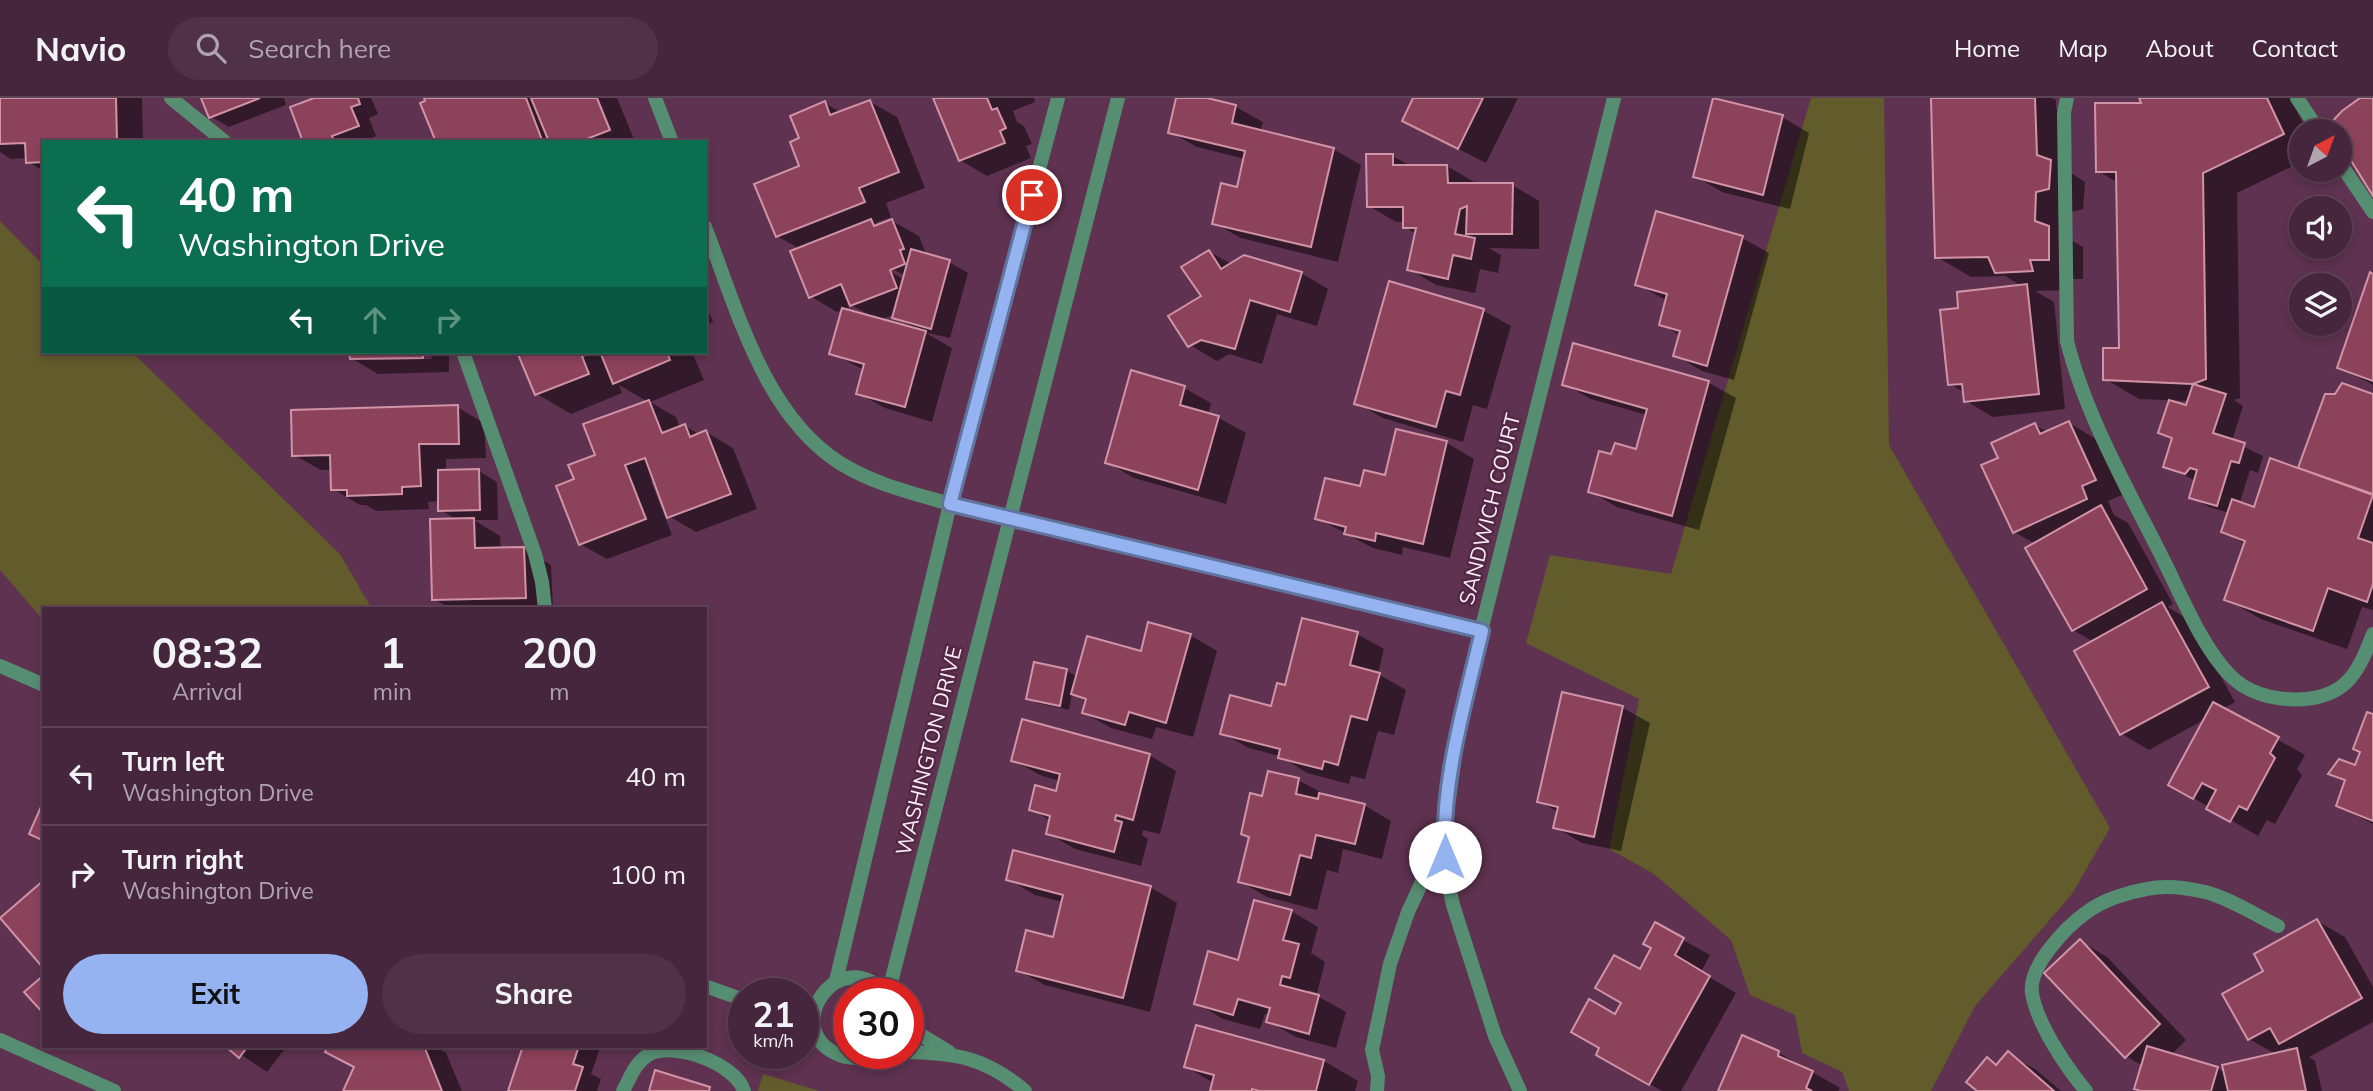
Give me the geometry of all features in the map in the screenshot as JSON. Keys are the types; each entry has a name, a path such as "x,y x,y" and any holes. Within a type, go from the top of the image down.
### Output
{"street":[{"path":"171,98 223,140"},
{"path":"655,98 671,140"},
{"name":"WASHINGTON DRIVE","path":"837,978 950,504 1058,98"},
{"name":"WASHINGTON DRIVE","path":"891,978 1118,98"},
{"name":"SANDWICH COURT","path":"1520,1091 1495,1036 1456,916 1447,877 1444,834 1456,748 1482,631 1614,98"},
{"path":"2067,98 2064,113 2067,341 2075,373 2093,417 2192,618 2218,660 2234,679 2263,695 2287,700 2326,696 2346,684 2362,664 2373,634"},
{"path":"2297,98 2311,119"},
{"path":"2352,181 2373,212"},
{"path":"707,232 758,364 779,401 792,419 840,463 866,476 950,504 1482,631"},
{"path":"464,354 535,554 545,607"},
{"path":"0,666 42,684"},
{"path":"1377,1091 1378,1076 1372,1049 1390,964 1408,912 1444,834"},
{"path":"2086,1091 2047,1029 2032,991 2037,968 2050,948 2088,911 2121,896 2149,888 2180,888 2207,892 2278,926"},
{"path":"819,994 833,983"},
{"path":"707,987 728,994"},
{"path":"819,1037 823,1044 833,1050"},
{"path":"924,1037 950,1053 993,1069 1025,1091"},
{"path":"0,1040 114,1091"},
{"path":"623,1091 637,1065 648,1055 661,1050 676,1050 693,1054 727,1070 742,1084 744,1091"},
{"path":"924,1052 950,1053"}],"shaded area":[{"path":"1811,98 1884,98 1889,445 2110,828 2072,894 1975,1006 1931,1091 1849,1091 1842,1072 1802,1053 1795,1015 1750,995 1731,940 1654,874 1609,849 1639,699 1526,643 1550,555 1671,574"},
{"path":"0,221 42,264 42,354 134,354 340,554 371,607 42,607 42,619 0,570"},
{"path":"763,1074 820,1091 758,1091"}],"building":[{"path":"0,98 116,98 117,140 42,140 42,162 26,163 25,143 0,144"},
{"path":"201,98 260,98 209,118"},
{"path":"314,98 358,98 360,104 351,107 359,126 332,136 333,140 302,140 290,107"},
{"path":"424,98 526,98 542,140 435,140 420,103 425,101"},
{"path":"531,98 597,98 610,130 584,140 548,140"},
{"path":"933,98 987,98 992,110 997,108 1006,128 1000,131 1005,143 959,161"},
{"path":"1176,98 1207,98 1236,105 1232,123 1334,148 1311,247 1212,224 1221,183 1237,187 1245,151 1168,133"},
{"path":"1413,98 1483,98 1458,149 1402,121"},
{"path":"1713,98 1783,115 1763,195 1693,177"},
{"path":"1931,98 2035,98 2037,155 2051,160 2049,189 2036,192 2035,221 2049,226 2049,260 2030,260 2033,271 1995,273 1988,257 1935,258"},
{"path":"2139,98 2267,98 2284,134 2203,173 2206,379 2193,384 2103,380 2103,348 2119,348 2116,172 2096,172 2095,103 2141,103"},
{"path":"2360,98 2373,98 2373,196 2352,162 2352,119 2335,119"},
{"path":"870,100 899,172 859,188 865,202 776,237 754,184 799,166 790,142 799,138 790,116 825,101 830,115"},
{"path":"1366,154 1393,154 1393,165 1447,165 1448,183 1513,183 1512,234 1466,234 1467,206 1460,209 1455,234 1475,238 1471,259 1453,255 1448,279 1407,270 1416,228 1403,228 1403,207 1367,207"},
{"path":"1656,211 1743,236 1707,366 1673,356 1680,331 1659,325 1667,294 1635,285"},
{"path":"871,219 874,226 892,219 904,249 900,250 905,264 890,270 897,288 850,306 841,284 809,298 790,251"},
{"path":"911,249 950,260 931,329 892,318"},
{"path":"1209,250 1221,269 1244,255 1302,272 1290,312 1250,300 1235,349 1201,340 1188,347 1168,316 1201,296 1181,267"},
{"path":"2370,272 2373,274 2373,381 2337,368 2348,336 2352,336 2352,324"},
{"path":"1389,281 1484,309 1460,395 1446,391 1436,427 1354,404"},
{"path":"2027,284 2039,394 1964,402 1962,384 1948,385 1940,310 1958,308 1957,292"},
{"path":"842,308 926,331 905,407 856,394 864,364 829,354"},
{"path":"1573,343 1709,381 1672,516 1588,492 1599,451 1611,454 1615,443 1636,449 1647,409 1562,385"},
{"path":"349,354 423,354 423,358 350,359"},
{"path":"518,354 588,354 582,356 589,374 535,395"},
{"path":"601,354 668,354 670,360 613,384"},
{"path":"1131,370 1185,386 1180,405 1219,416 1198,490 1105,463"},
{"path":"2342,383 2373,394 2373,494 2298,468 2325,394 2335,394"},
{"path":"2193,384 2226,394 2213,433 2245,443 2239,463 2231,461 2217,506 2189,498 2197,470 2190,468 2185,474 2163,467 2172,438 2158,433 2169,400 2186,405"},
{"path":"649,400 662,433 685,424 690,437 706,430 731,494 667,518 645,458 625,465 646,519 579,545 556,486 574,479 568,465 595,455 583,424"},
{"path":"458,405 459,444 419,444 421,486 402,487 402,494 347,496 347,490 331,490 330,455 292,456 291,410"},
{"path":"2069,421 2096,480 2082,486 2087,499 2013,533 1981,465 1998,458 1991,443 2035,423 2040,434"},
{"path":"1396,429 1447,441 1423,544 1376,533 1375,541 1344,534 1346,527 1315,519 1325,478 1360,486 1364,470 1385,475"},
{"path":"2270,458 2373,495 2358,538 2373,543 2373,584 2367,602 2328,588 2313,631 2224,600 2245,541 2221,532 2232,499 2254,507"},
{"path":"479,469 480,510 438,511 438,470"},
{"path":"2101,505 2147,589 2072,631 2025,548"},
{"path":"474,518 475,548 524,547 526,598 432,600 430,519"},
{"path":"2162,602 2209,687 2120,735 2074,651"},
{"path":"1302,618 1358,632 1350,665 1380,673 1367,720 1351,716 1338,765 1324,761 1322,769 1278,758 1280,749 1220,734 1230,695 1271,706 1277,683 1285,685"},
{"path":"1148,622 1191,634 1166,723 1129,712 1125,725 1082,713 1086,699 1071,694 1087,636 1141,651"},
{"path":"1034,662 1067,669 1060,706 1026,699"},
{"path":"1562,692 1623,706 1594,837 1553,828 1558,807 1537,802"},
{"path":"2213,702 2279,737 2270,753 2275,758 2247,810 2239,806 2230,822 2206,809 2216,790 2202,783 2193,799 2168,785"},
{"path":"2367,712 2373,714 2373,821 2336,806 2345,780 2328,774 2339,759 2355,765 2360,752 2353,749"},
{"path":"1022,719 1150,754 1133,820 1116,815 1115,820 1122,822 1114,852 1046,834 1050,816 1029,810 1035,785 1056,791 1060,774 1011,761"},
{"path":"1268,771 1299,778 1296,794 1318,799 1319,793 1365,804 1355,844 1316,835 1311,858 1300,855 1290,895 1238,882 1249,837 1241,834 1250,793 1262,796"},
{"path":"42,805 42,840 29,834"},
{"path":"1013,850 1151,886 1123,998 1016,971 1026,930 1053,937 1063,895 1006,880"},
{"path":"42,882 42,967 0,918"},
{"path":"1254,900 1292,910 1283,940 1299,944 1290,978 1282,976 1280,985 1319,995 1309,1034 1266,1022 1270,1008 1238,999 1233,1015 1194,1004 1208,951 1238,960"},
{"path":"2317,919 2362,998 2279,1044 2270,1028 2248,1040 2222,994 2263,971 2254,954"},
{"path":"1655,922 1684,938 1675,955 1710,976 1649,1085 1596,1055 1599,1048 1571,1032 1589,999 1615,1014 1621,1003 1595,988 1614,955 1640,969 1651,948 1643,944"},
{"path":"2080,939 2160,1024 2125,1058 2044,973"},
{"path":"42,977 42,1012 24,992"},
{"path":"1196,1025 1324,1060 1316,1091 1210,1091 1214,1075 1184,1067"},
{"path":"1742,1035 1779,1051 1778,1056 1813,1071 1806,1088 1812,1091 1718,1091"},
{"path":"2147,1046 2218,1067 2211,1091 2134,1089"},
{"path":"227,1048 246,1048 239,1058"},
{"path":"327,1048 425,1048 442,1091 343,1091 354,1067 325,1052"},
{"path":"522,1048 578,1048 573,1064 583,1067 575,1091 508,1091"},
{"path":"2297,1048 2306,1091 2228,1091 2222,1065"},
{"path":"2008,1051 2054,1091 1977,1091 1966,1082 1987,1057 1996,1065"},
{"path":"655,1070 710,1087 709,1091 649,1091"}],"route":[{"path":"1032,195 950,504 1482,631 1448,791 1445,857"}]}
